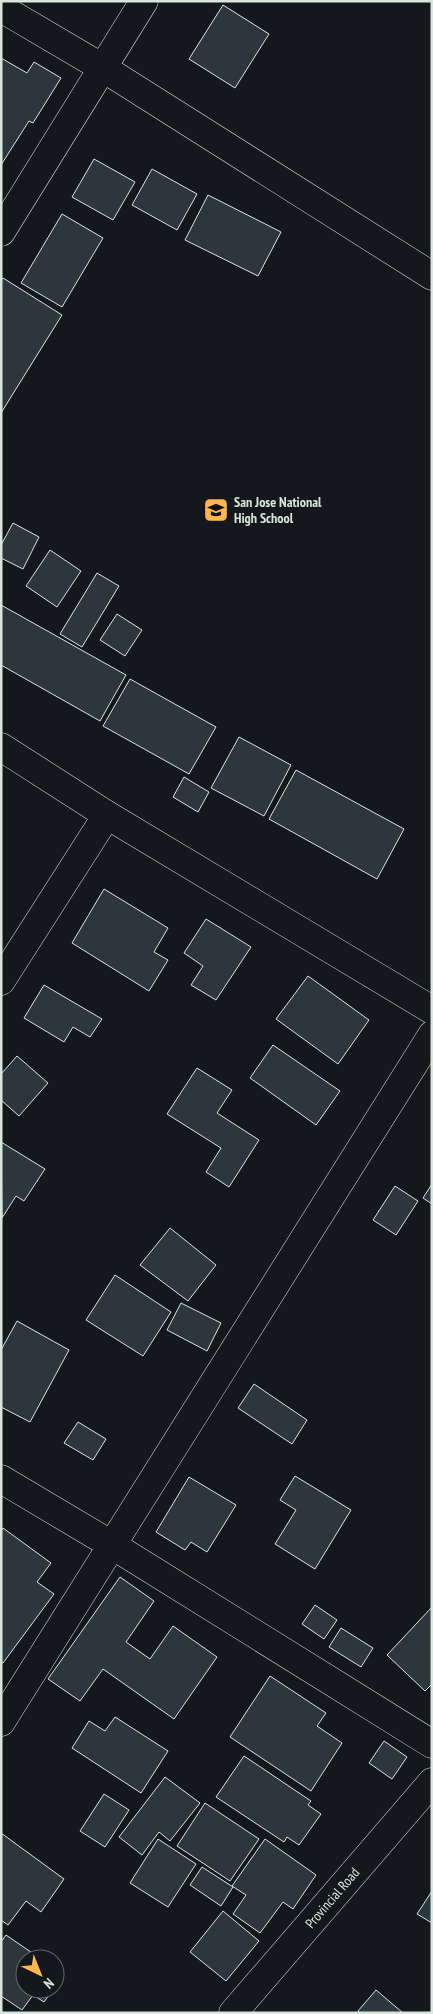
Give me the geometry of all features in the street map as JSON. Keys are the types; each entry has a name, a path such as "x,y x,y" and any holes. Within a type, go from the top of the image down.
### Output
{"street":[{"path":"1,232 144,1"},
{"path":"1,8 103,68 432,276"},
{"path":"1,747 107,815 432,1010"},
{"path":"1,981 107,815"},
{"path":"1,1722 432,1035"},
{"path":"1,1479 112,1545 432,1744"},
{"name":"Provincial Road","path":"233,2013 432,1782"}],"building":[{"path":"223,5 269,34 235,88 189,59"},
{"path":"1,58 27,73 34,62 61,78 33,123 29,121 1,165"},
{"path":"94,159 135,182 113,220 72,197"},
{"path":"152,169 197,194 177,230 132,205"},
{"path":"208,195 281,232 258,276 185,240"},
{"path":"62,214 103,238 62,307 21,283"},
{"path":"3,278 62,315 1,413 1,280"},
{"path":"13,523 39,537 23,569 1,558 1,545"},
{"path":"50,550 81,571 57,607 26,586"},
{"path":"97,573 119,586 82,647 60,634"},
{"path":"1,605 126,675 100,721 1,665"},
{"path":"117,614 142,630 125,656 100,640"},
{"path":"130,679 216,727 189,774 103,726"},
{"path":"239,737 291,765 264,816 211,788"},
{"path":"296,770 404,829 377,879 269,819"},
{"path":"184,777 209,792 198,812 173,797"},
{"path":"104,889 168,928 154,952 168,960 149,991 72,943"},
{"path":"206,919 251,947 216,1000 191,985 203,966 184,953"},
{"path":"308,976 369,1020 338,1064 276,1019"},
{"path":"44,985 102,1019 90,1037 73,1027 64,1042 24,1018"},
{"path":"273,1045 340,1091 316,1125 250,1078"},
{"path":"17,1056 48,1083 19,1116 1,1100 1,1074"},
{"path":"197,1068 232,1090 217,1113 259,1140 229,1187 206,1172 221,1148 167,1114"},
{"path":"1,1142 45,1169 24,1201 16,1196 2,1218"},
{"path":"432,1184 432,1204 423,1198"},
{"path":"395,1186 418,1201 396,1235 373,1220"},
{"path":"170,1228 216,1265 188,1301 140,1265"},
{"path":"115,1275 171,1312 143,1356 86,1320"},
{"path":"181,1303 221,1323 207,1351 167,1330"},
{"path":"17,1321 69,1350 30,1422 1,1407 1,1350"},
{"path":"254,1384 307,1420 292,1444 238,1408"},
{"path":"78,1422 106,1439 93,1460 64,1443"},
{"path":"295,1476 351,1510 315,1569 275,1544 296,1510 280,1500"},
{"path":"189,1477 236,1505 207,1552 191,1542 185,1550 156,1532"},
{"path":"3,1528 51,1563 37,1582 54,1594 3,1663 1,1662 1,1531"},
{"path":"120,1577 154,1601 126,1642 150,1659 173,1626 217,1657 174,1719 103,1669 80,1701 48,1679"},
{"path":"315,1605 337,1620 324,1639 302,1624"},
{"path":"432,1607 432,1684 425,1691 387,1655"},
{"path":"341,1628 373,1648 361,1667 329,1647"},
{"path":"270,1676 326,1713 317,1726 342,1743 311,1791 230,1737"},
{"path":"115,1717 168,1751 141,1793 72,1748 89,1721 105,1731"},
{"path":"384,1741 407,1757 392,1779 369,1763"},
{"path":"244,1756 311,1801 308,1805 321,1814 299,1845 287,1837 284,1842 216,1797"},
{"path":"165,1777 200,1803 170,1841 159,1832 142,1855 119,1837"},
{"path":"104,1794 129,1810 105,1847 80,1831"},
{"path":"205,1803 259,1839 230,1881 177,1846"},
{"path":"1,1833 64,1879 41,1912 26,1901 8,1925 1,1920"},
{"path":"158,1839 196,1864 168,1907 130,1883"},
{"path":"265,1839 316,1875 293,1909 283,1902 260,1933 233,1914 246,1895 232,1886"},
{"path":"202,1867 233,1887 221,1906 190,1885"},
{"path":"432,1891 432,1923 417,1914"},
{"path":"223,1911 259,1941 226,1981 190,1952"},
{"path":"6,1935 26,1949 15,1949 15,1999 30,1999 22,2010 1,1996 1,1942"},
{"path":"376,1990 403,2013 360,2013 358,2011"}],"place":[{"name":"San Jose National High School","path":"216,510"}]}
